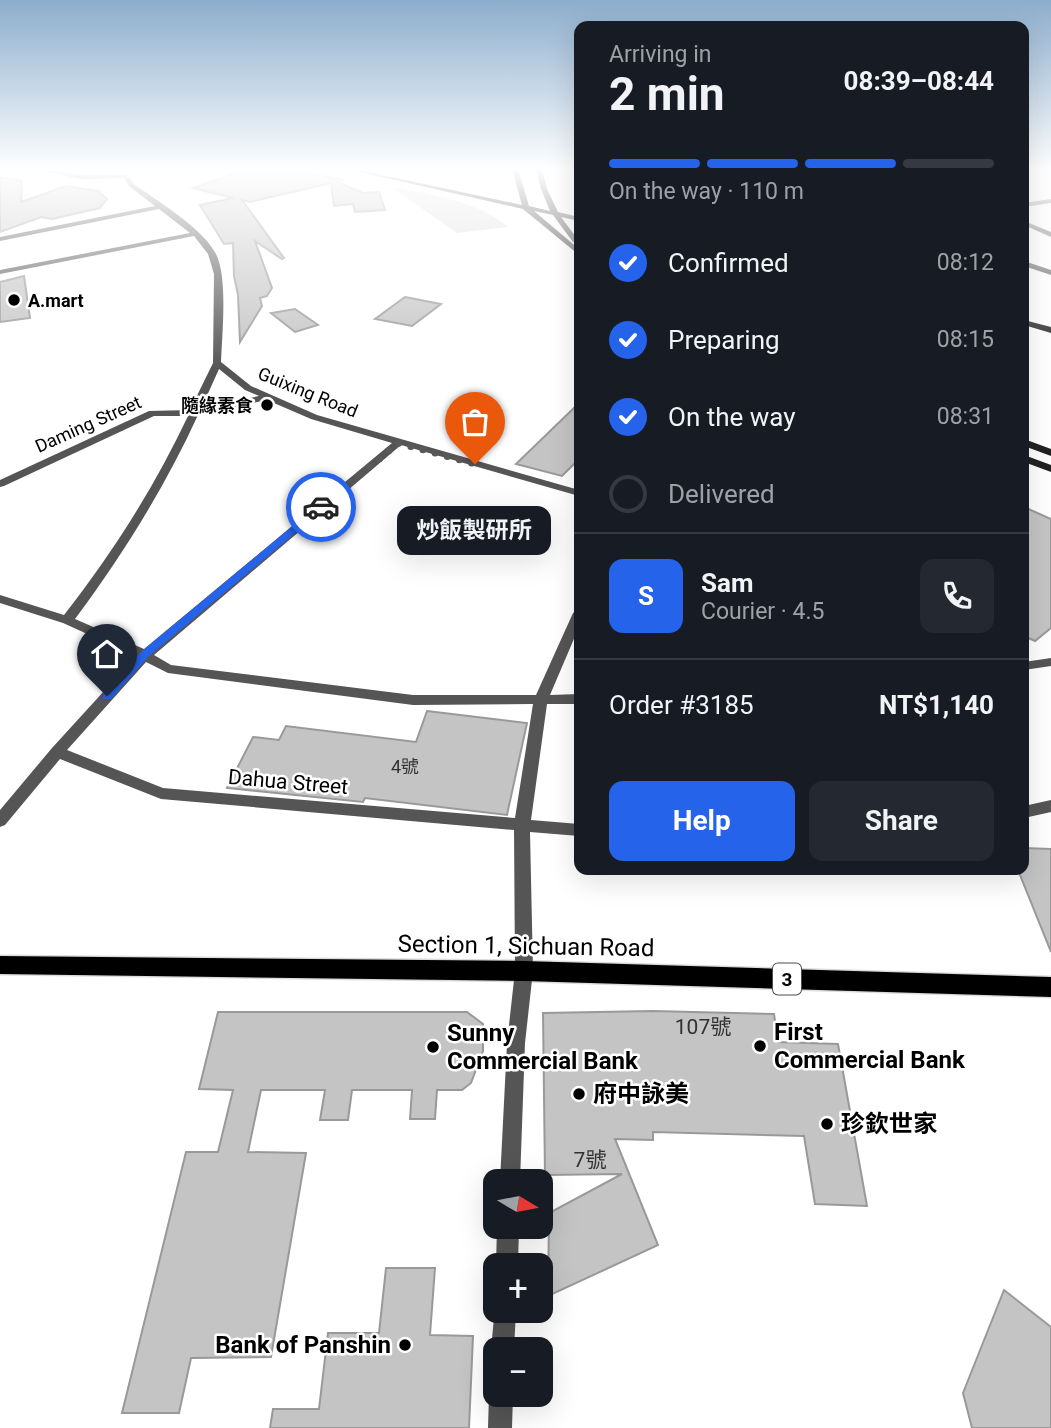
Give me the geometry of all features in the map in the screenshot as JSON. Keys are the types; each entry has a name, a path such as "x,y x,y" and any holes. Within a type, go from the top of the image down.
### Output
{"main road":[{"path":"559,236 574,249"},
{"path":"1029,324 1051,330"},
{"path":"1029,444 1051,453"},
{"path":"1029,460 1051,469"},
{"name":"Section 1, Sichuan Road","path":"0,965 524,971 1051,987"}],"street":[{"path":"0,274 188,236"},
{"path":"67,620 98,580 175,454 217,363 218,274 212,254 197,236"},
{"path":"0,274 142,247"},
{"path":"1029,265 1051,273"},
{"name":"Guixing Road","path":"217,363 248,388 314,417 574,492"},
{"name":"Daming Street","path":"0,484 152,413 194,413 268,397"},
{"path":"0,821 57,752 145,655 398,443"},
{"path":"0,599 67,620 145,655 168,669 413,700 574,699"},
{"path":"511,1169 516,1044 524,971 522,825 541,699 574,624"},
{"path":"1029,665 1051,662"},
{"name":"Dahua Street","path":"57,752 161,793 574,830"},
{"path":"1029,811 1051,806"},
{"path":"500,1428 501,1407"}],"building":[{"path":"219,236 268,236 284,258 255,241 272,288 267,296 260,298 262,306 240,342 233,243 224,244"},
{"name":"A.mart","path":"24,276 30,318 0,322 0,282"},
{"path":"405,297 441,304 412,326 375,319"},
{"path":"295,309 318,325 295,332 271,313"},
{"path":"574,408 574,464 562,476 516,464"},
{"path":"1029,509 1051,519 1051,628 1035,641 1029,638"},
{"path":"427,711 527,723 507,815 365,798 363,802 227,788 253,737 279,740 286,726 416,742"},
{"path":"1029,848 1051,849 1051,952 1020,875 1029,875"},
{"path":"653,1011 774,1014 778,1042 838,1044 867,1206 815,1204 804,1136 653,1132 653,1140 615,1139 658,1245 553,1294 553,1253 549,1253 549,1239 553,1239 553,1211 622,1174 553,1175 553,1169 545,1169 543,1013"},
{"path":"218,1012 467,1012 483,1024 483,1051 471,1083 462,1090 437,1090 435,1119 410,1119 412,1090 352,1090 348,1120 320,1120 325,1090 261,1090 248,1152 306,1153 271,1357 191,1358 179,1413 122,1413 186,1152 218,1152 233,1090 199,1089"},
{"path":"386,1268 435,1268 430,1335 473,1336 469,1428 270,1428 273,1409 319,1409 328,1333 379,1333"},
{"path":"1004,1290 1051,1327 1051,1428 972,1428 963,1393"}],"way so far":[{"path":"321,507 398,443 475,464"}],"place":[{"name":"A.mart","path":"14,300"},
{"name":"隨緣素食","path":"267,405"},
{"name":"炒飯製研所","path":"475,464"},
{"name":"First Commercial Bank","path":"760,1046"},
{"name":"Sunny Commercial Bank","path":"433,1047"},
{"name":"府中詠美","path":"579,1094"},
{"name":"珍欽世家","path":"827,1124"},
{"name":"Bank of Panshin","path":"405,1345"}],"route":[{"path":"107,696 145,655 321,507"}]}
